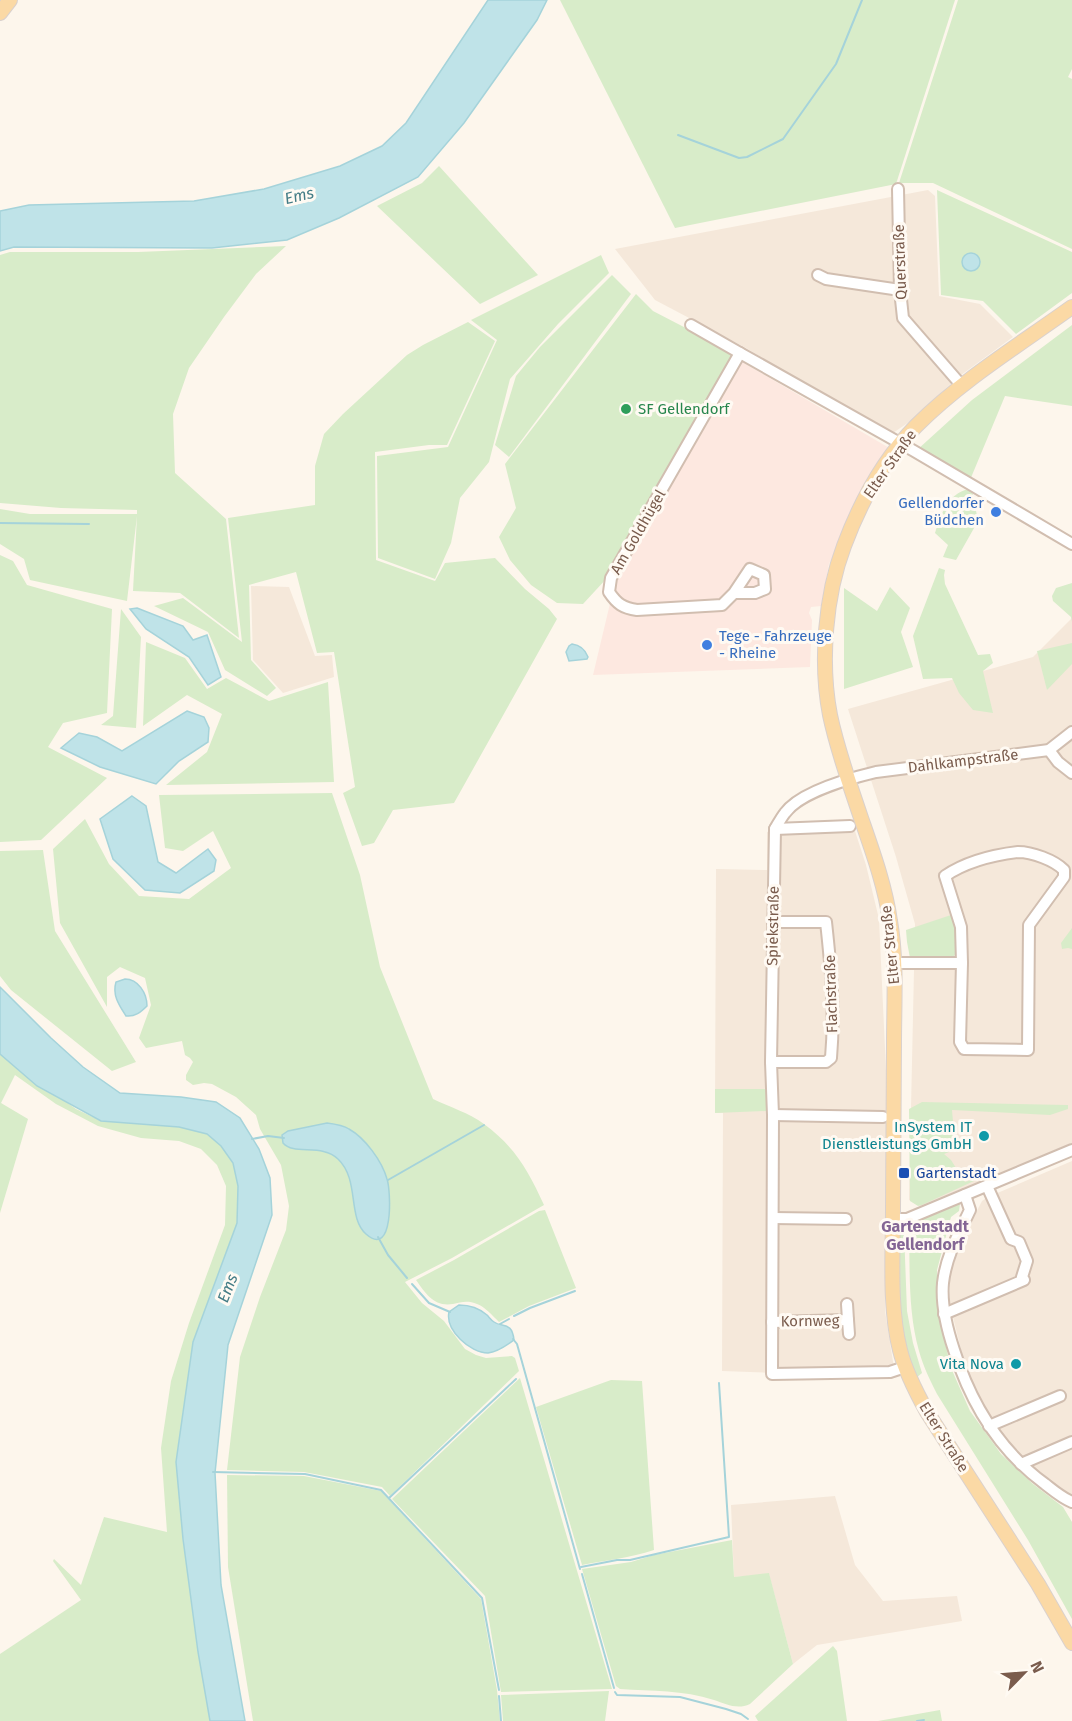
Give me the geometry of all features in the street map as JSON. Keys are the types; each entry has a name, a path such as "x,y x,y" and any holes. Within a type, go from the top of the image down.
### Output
{"main road":[{"path":"0,13 10,0"},
{"name":"Elter Straße","path":"1072,307 962,386 914,428 877,477 843,548 831,595 826,646 826,680 830,714 848,780 884,889 891,923 895,978 894,1311 898,1340 905,1367 927,1412 1038,1584 1072,1643"}],"street":[{"name":"Querstraße","path":"898,189 900,290 903,318 962,386"},
{"path":"818,275 826,279 900,290"},
{"path":"691,325 1072,544"},
{"name":"Am Goldhügel","path":"734,593 722,605 636,610 624,608 615,602 609,592 611,578 740,353"},
{"path":"1072,732 1049,750 1058,762 1072,773"},
{"name":"Dahlkampstraße","path":"848,780 876,772 1049,750"},
{"path":"775,829 786,811 800,799 848,780"},
{"path":"775,829 850,826"},
{"name":"Spiekstraße","path":"775,829 771,1062 772,1374 890,1372 905,1367"},
{"path":"1018,852 1026,852 1059,864 1064,870 1065,877 1029,925 1028,1050 964,1049 960,1042 962,963 961,927 945,876 953,870 992,855 1018,852"},
{"name":"Flachstraße","path":"771,1062 826,1062 831,1058 833,1034 831,971 826,921 773,922"},
{"path":"894,963 962,963"},
{"path":"772,1115 883,1117"},
{"path":"893,1219 906,1219 1072,1150"},
{"path":"944,1314 1023,1280 1022,1276 1027,1261 1019,1242 1011,1239 987,1186"},
{"path":"964,1195 970,1210 952,1248 943,1284 944,1314 960,1369 969,1391 1004,1447 1037,1479 1072,1502"},
{"path":"772,1218 846,1219"},
{"name":"Kornweg","path":"847,1304 849,1334"},
{"name":"Kornweg","path":"772,1322 848,1320"},
{"path":"989,1426 1060,1395"},
{"path":"1021,1464 1072,1443"}],"shaded area":[{"path":"928,190 935,196 939,296 980,304 1013,337 957,378 912,420 890,435 746,348 655,300 615,249"},
{"path":"739,360 891,449 859,502 829,564 821,606 811,607 809,613 812,620 810,667 593,675 614,578"},
{"path":"251,586 289,587 315,656 332,655 334,677 283,693 253,660"},
{"path":"1072,618 1072,1143 920,1206 909,1200 915,924 848,709 1033,657"},
{"path":"854,828 879,919 888,1114 885,1311 894,1368 775,1373 722,1371 723,1113 715,1113 716,869 767,870 767,832"},
{"path":"1072,1161 1072,1497 1030,1466 995,1427 967,1374 950,1305 950,1273 966,1232 982,1201"},
{"path":"835,1496 855,1565 883,1601 957,1596 962,1621 817,1645 793,1664 769,1574 734,1577 731,1505"}],"green space":[{"path":"560,0 955,0 896,184 675,228"},
{"path":"958,0 1072,0 1072,69 1068,77 1072,79 1072,249 933,183 899,183"},
{"path":"439,166 538,275 480,304 377,206 422,183"},
{"path":"937,190 1072,252 1072,293 1016,334 983,301 941,295"},
{"path":"286,246 256,274 189,368 173,414 175,473 226,519 239,638 180,593 133,591 137,516 127,601 30,580 24,559 0,544 0,509 30,514 137,514 137,510 61,508 0,503 0,255 10,252 138,252"},
{"path":"601,255 609,273 558,324 510,379 489,462 460,498 451,543 435,579 378,558 377,456 448,447 497,340 471,320"},
{"path":"612,275 631,294 509,457 495,445 516,376 540,347"},
{"name":"SF Gellendorf","path":"636,294 653,311 736,354 607,578 583,604 557,603 531,585 510,560 499,537 516,508 505,464"},
{"path":"468,322 495,341 447,445 375,452 376,560 435,581 445,563 495,558 557,619 454,803 393,810 374,843 362,846 343,793 355,787 334,652 317,653 296,572 249,585 251,660 276,688 267,696 225,670 208,632 154,606 183,598 242,642 228,518 315,505 315,466 324,434 407,355"},
{"path":"1072,325 1072,406 1005,396 970,480 917,450 972,400"},
{"path":"965,490 972,490 978,521 956,560 943,557 948,545 935,533 949,502"},
{"path":"0,555 13,561 27,585 112,609 107,713 63,723 48,747 107,778 41,840 0,842"},
{"path":"939,568 945,570 945,584 978,655 990,654 993,663 983,671 993,713 973,710 959,693 952,678 923,679 913,636"},
{"path":"1072,583 1072,622 1071,617 1053,601 1052,596 1056,588"},
{"path":"890,587 910,608 901,632 913,667 844,689 844,588 877,611"},
{"path":"121,609 141,637 136,728 101,725 113,716"},
{"path":"146,642 185,658 207,689 226,678 269,701 328,682 334,782 166,785 207,752 222,714 187,695 143,726"},
{"path":"1072,643 1072,664 1047,690 1037,651"},
{"path":"332,793 360,875 380,967 433,1099 478,1120 504,1141 526,1170 544,1205 405,1282 422,1303 444,1321 465,1349 486,1358 512,1356 515,1358 519,1371 390,1496 382,1487 304,1472 227,1470 240,1357 286,1230 289,1206 281,1165 260,1129 256,1115 236,1097 212,1084 193,1085 186,1080 186,1075 193,1062 185,1055 182,1041 146,1048 139,1038 151,1005 145,978 120,967 107,977 107,1007 60,923 53,849 85,819 109,864 139,896 189,899 231,868 213,831 183,851 165,848 159,795","holes":["327,1123 358,1135 382,1167 357,1218 349,1176 344,1166 327,1152 296,1149 295,1130"]},
{"path":"43,850 55,931 136,1062 112,1071 11,990 0,976 0,851"},
{"path":"954,914 959,939 954,956 949,959 910,958 906,930"},
{"path":"1072,928 1072,949 1062,949 1061,943"},
{"path":"0,1054 76,1109 101,1121 179,1127 207,1134 221,1146 233,1163 238,1186 237,1223 193,1342 176,1462 183,1539 210,1721 0,1721 0,1654 81,1600 53,1561 54,1559 81,1585 104,1517 167,1532 161,1448 171,1381 189,1323 225,1225 226,1186 217,1165 201,1149 179,1141 141,1138 98,1126 56,1104 15,1075 1,1103 28,1119 0,1213"},
{"path":"715,1089 766,1089 766,1111 715,1113"},
{"path":"922,1102 1068,1105 1068,1109 1050,1115 952,1110 954,1133 962,1141 944,1154 951,1160 965,1182 974,1179 974,1181 918,1206 910,1201 909,1109"},
{"path":"960,1204 959,1211 951,1217 937,1270 938,1313 951,1368 970,1411 1001,1454 1033,1484 1063,1507 1072,1522 1072,1619 1028,1540 937,1394 919,1351 911,1306 909,1231 914,1222"},
{"path":"545,1210 576,1288 529,1306 499,1322 486,1309 474,1303 446,1304 436,1301 427,1295 416,1280 539,1211"},
{"path":"904,1231 907,1311 922,1373 916,1378 907,1354 898,1308 898,1239"},
{"path":"520,1378 612,1689 501,1692 485,1596 392,1499"},
{"path":"611,1380 642,1381 654,1550 582,1565 536,1407"},
{"path":"227,1475 304,1476 381,1491 481,1599 497,1690 500,1721 253,1721 228,1567"},
{"path":"732,1540 734,1577 769,1573 793,1664 750,1704 741,1706 732,1706 691,1694 620,1689 616,1686 582,1569 631,1562 654,1555"},
{"path":"833,1646 837,1651 847,1721 758,1721 755,1716"},
{"path":"609,1691 605,1721 503,1721 501,1695"},
{"path":"940,1710 942,1721 878,1721"}],"water":[{"name":"Ems","path":"488,0 547,0 537,20 464,123 418,177 339,218 287,240 212,248 14,247 0,251 0,211 29,205 194,201 264,189 340,166 382,146 406,123"},
{"path":"971,253 977,256 980,262 977,268 971,271 965,268 962,262 965,256"},
{"path":"137,608 183,626 193,640 207,635 221,677 208,685 189,657 146,629 130,609"},
{"path":"572,644 584,650 587,659 569,661 566,652"},
{"path":"187,711 204,717 209,728 208,742 179,761 156,784 100,767 61,748 79,733 97,737 122,751"},
{"path":"132,796 146,806 158,862 176,873 208,849 216,860 214,871 180,893 145,890 113,859 100,819"},
{"path":"125,979 138,984 147,1001 147,1006 132,1016 126,1016 116,996 116,982"},
{"name":"Ems","path":"0,987 83,1067 120,1093 216,1102 240,1118 259,1149 270,1178 272,1215 228,1345 215,1473 221,1585 245,1721 210,1721 183,1539 176,1462 193,1342 237,1223 238,1186 233,1163 221,1146 207,1134 179,1127 101,1121 37,1086 0,1054"},
{"path":"327,1123 336,1124 355,1133 367,1144 381,1165 387,1179 389,1208 386,1231 382,1238 375,1239 360,1227 349,1177 338,1159 331,1154 316,1150 294,1149 283,1143 282,1135 288,1131"},
{"path":"459,1305 478,1309 497,1324 506,1326 511,1330 514,1340 499,1350 488,1353 467,1345 455,1333 449,1319 449,1312"}],"waterway":[{"path":"678,135 739,158 747,157 783,139 836,64 862,0"},
{"path":"0,523 89,524"},
{"path":"388,1180 484,1125"},
{"path":"252,1139 268,1136 284,1138"},
{"path":"378,1237 388,1255 407,1278"},
{"path":"412,1284 429,1303 450,1312"},
{"path":"514,1316 575,1291"},
{"path":"500,1324 509,1319"},
{"path":"513,1339 517,1344 580,1569"},
{"path":"389,1498 516,1379"},
{"path":"581,1567 617,1560 630,1560 729,1537 719,1383"},
{"path":"213,1472 305,1474 381,1490 482,1598 499,1690"},
{"path":"582,1574 614,1688"},
{"path":"615,1692 617,1695 680,1697 726,1709 748,1719"},
{"path":"499,1696 501,1721"},
{"path":"917,1721 924,1720"}],"place":[{"name":"SF Gellendorf","path":"626,409"},
{"name":"Gellendorfer Büdchen","path":"996,512"},
{"name":"Tege - Fahrzeuge - Rheine","path":"707,645"},
{"name":"InSystem IT Dienstleistungs GmbH","path":"984,1136"},
{"name":"Gartenstadt","path":"904,1173"},
{"name":"Vita Nova","path":"1016,1364"}],"district":[{"name":"Gartenstadt Gellendorf","path":"925,1235"}]}
